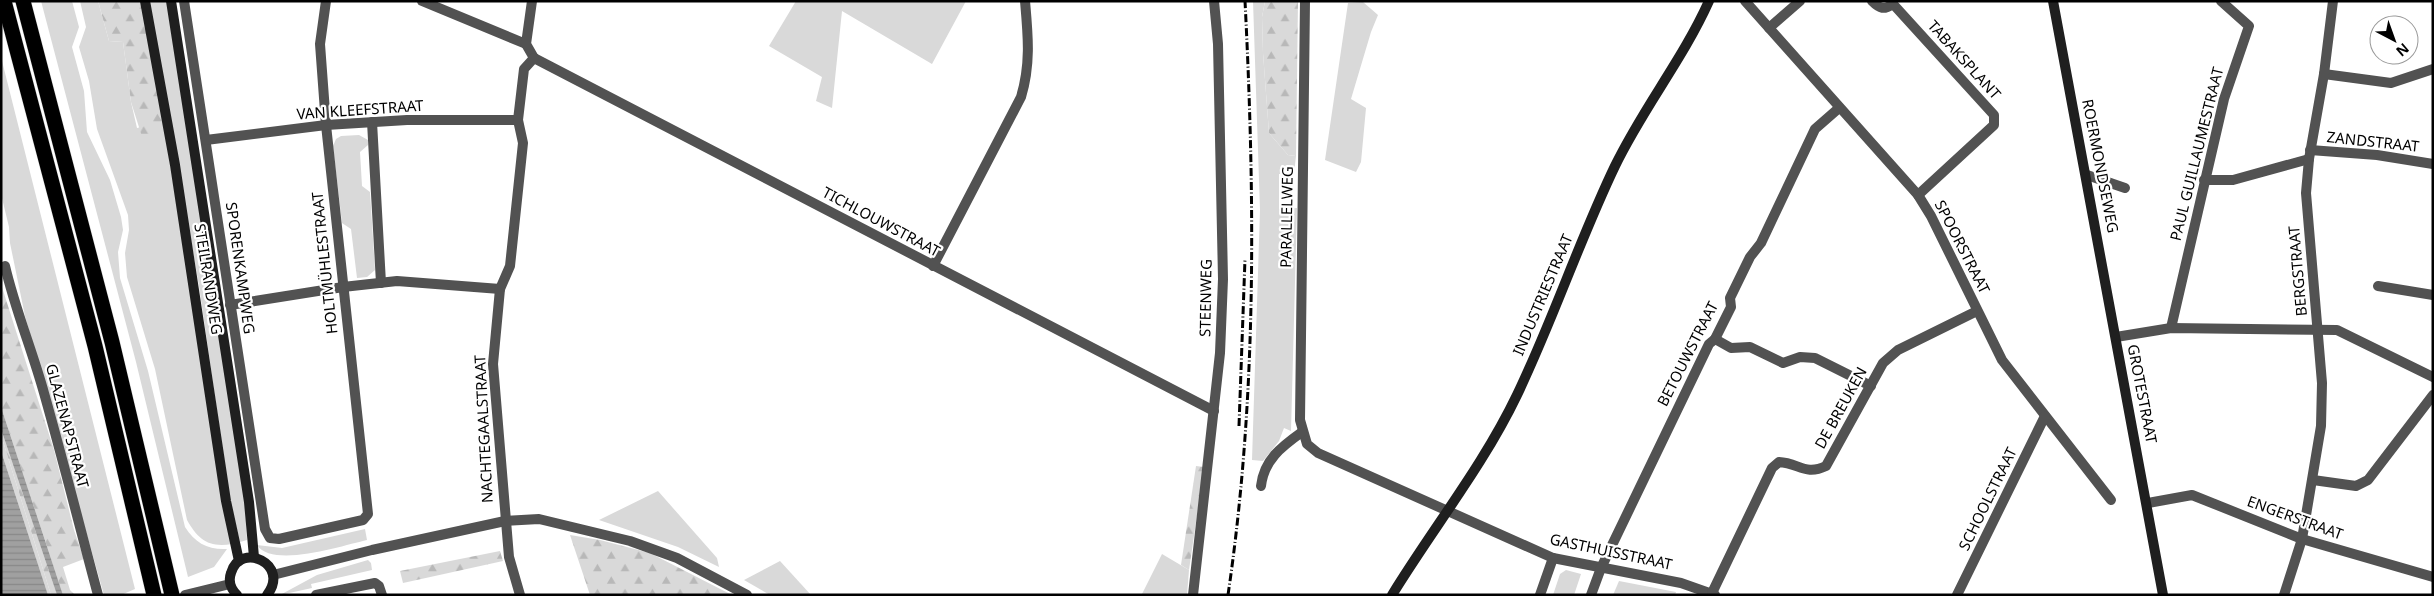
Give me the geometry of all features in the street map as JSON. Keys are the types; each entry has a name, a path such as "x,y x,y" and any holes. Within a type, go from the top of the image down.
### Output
{"highway":[{"path":"4,1 95,346 154,595"},
{"path":"23,1 110,333 172,595"}],"main road":[{"name":"STEILRANDWEG","path":"144,1 175,165 226,501 239,561"},
{"name":"STEILRANDWEG","path":"171,1 249,502 254,557"},
{"name":"INDUSTRIESTRAAT","path":"1392,595 1493,439 1516,396 1616,165 1649,103 1695,33 1709,1"},
{"name":"ROERMONDSEWEG","path":"2053,1 2116,337"},
{"name":"GROTESTRAAT","path":"2116,337 2148,503"},
{"path":"2148,503 2163,595"},
{"path":"237,595 230,584 231,571 239,561 254,557 263,560 269,566 273,575 271,589 266,595"}],"street":[{"name":"SPORENKAMPWEG","path":"184,1 265,529 270,538"},
{"name":"HOLTMÜHLESTRAAT","path":"270,538 279,539 363,520 368,514 326,126 320,44 326,1"},
{"path":"422,1 435,4 526,44 534,58"},
{"path":"526,44 532,1"},
{"path":"932,266 1021,97 1027,76 1029,55 1025,1"},
{"name":"STEENWEG","path":"1193,595 1220,353 1223,279 1218,44 1214,1"},
{"name":"PARALLELWEG","path":"1302,432 1300,420 1305,1"},
{"name":"SPOORSTRAAT","path":"1745,1 1918,195 1931,216 2002,360 2111,500"},
{"path":"1769,28 1800,1"},
{"name":"TABAKSPLANT","path":"1872,1 1879,8 1886,9 1895,3 1994,115 1996,120 1994,125 1918,195"},
{"name":"PAUL GUILLAUMESTRAAT","path":"2171,328 2224,99 2249,26 2222,1"},
{"name":"BERGSTRAAT","path":"2284,595 2302,540 2321,426 2322,383 2306,193 2333,1"},
{"name":"TICHLOUWSTRAAT","path":"534,58 1214,411"},
{"name":"NACHTEGAALSTRAAT","path":"520,595 509,557 493,364 500,289 510,266 522,152 523,142 518,120 524,69 534,58"},
{"path":"2324,74 2391,83 2433,69"},
{"name":"BETOUWSTRAAT","path":"1591,595 1601,568 1709,344 1715,339 1731,307 1730,298 1750,257 1761,243 1816,129 1839,108"},
{"name":"VAN KLEEFSTRAAT","path":"206,140 372,122 407,120 518,120"},
{"path":"372,122 381,282"},
{"name":"ZANDSTRAAT","path":"2204,180 2233,180 2310,155 2377,155 2433,164"},
{"path":"2087,175 2125,188"},
{"name":"GLAZENAPSTRAAT","path":"5,266 15,308 26,333 44,393 98,595"},
{"path":"230,305 381,282 500,289"},
{"path":"2378,286 2433,295"},
{"name":"DE BREUKEN","path":"1713,594 1772,468 1779,462 1789,462 1805,470 1815,471 1826,466 1883,363 1898,350 1977,312"},
{"path":"2116,337 2171,328 2337,330 2433,377"},
{"path":"1715,339 1731,348 1750,347 1783,363 1800,357 1815,358 1871,386"},
{"path":"2313,480 2356,486 2368,480 2433,395"},
{"name":"SCHOOLSTRAAT","path":"1957,595 2045,416"},
{"path":"1261,486 1262,475 1270,458 1282,446 1302,432 1307,444 1318,453 1447,512"},
{"name":"ENGERSTRAAT","path":"2148,503 2192,496 2302,540 2433,578"},
{"name":"GASTHUISSTRAAT","path":"1447,512 1553,558 1681,583 1713,594"},
{"path":"273,575 372,550 505,521 539,519 630,541 677,558 747,595"},
{"path":"1540,595 1553,558"},
{"path":"316,595 375,582 379,586 382,595"},
{"path":"187,594 230,584"}],"green space":[{"path":"41,1 72,1 79,27 72,47 84,91 87,132 110,180 121,217 123,230 118,252 120,278 148,371 185,527 193,537 208,547 227,549 214,567 188,577 136,362"},
{"path":"80,1 98,1 109,41 123,42 131,102 137,128 163,121 232,544 216,545 205,541 195,532 187,520 155,369 127,277 125,253 129,230 128,215 97,129 89,81 79,47 86,27"},
{"path":"98,1 142,1 163,121 153,137 144,143 131,102 123,42 109,41"},
{"path":"149,1 166,1 167,4 245,502 247,540 240,542 230,500 199,286"},
{"path":"796,1 966,1 932,64 842,11 832,108 816,101 822,77 769,46"},
{"path":"1253,1 1265,1 1262,17 1263,53 1269,133 1288,155 1296,156 1294,174 1279,174 1279,209 1297,208 1291,431 1284,428 1279,441 1263,461 1252,460 1260,210"},
{"path":"1265,1 1298,1 1296,156 1288,155 1269,133 1263,53 1262,17"},
{"path":"1363,2 1378,15 1351,99 1366,108 1361,162 1356,172 1325,160 1348,3"},
{"path":"1,57 135,589 121,595 104,595 25,316 1,194"},
{"path":"359,135 368,140 368,145 360,152 362,186 370,192 375,270 367,277 357,278 351,229 342,223 333,146 336,139 341,136"},
{"path":"1,284 54,450 74,530 84,559 63,567 70,590 75,595 63,595 1,407"},
{"path":"1,429 57,595 51,595 1,435"},
{"path":"1,435 51,595 48,595 1,451"},
{"path":"1196,466 1204,467 1189,570 1181,565"},
{"path":"658,491 717,558 719,567 678,547 599,520"},
{"path":"365,529 367,540 309,553 278,555 265,552 257,545 282,548"},
{"path":"570,535 600,540 650,553 732,595 590,595"},
{"path":"500,551 503,561 403,583 400,571"},
{"path":"1162,554 1189,570 1187,595 1142,594"},
{"path":"368,560 371,563 372,570 311,584 312,588 280,595 317,575"},
{"path":"780,561 811,595 770,595 744,580"},
{"path":"1566,570 1581,574 1574,595 1553,595 1560,574"},
{"path":"1619,581 1676,592 1675,595 1613,595"}],"shaded area":[{"path":"1,407 63,595 57,595 1,429"},
{"path":"1,451 48,595 1,595"}],"railway":[{"path":"1228,595 1237,521 1249,373 1252,224 1245,1"},
{"path":"1239,426 1245,259"}]}
